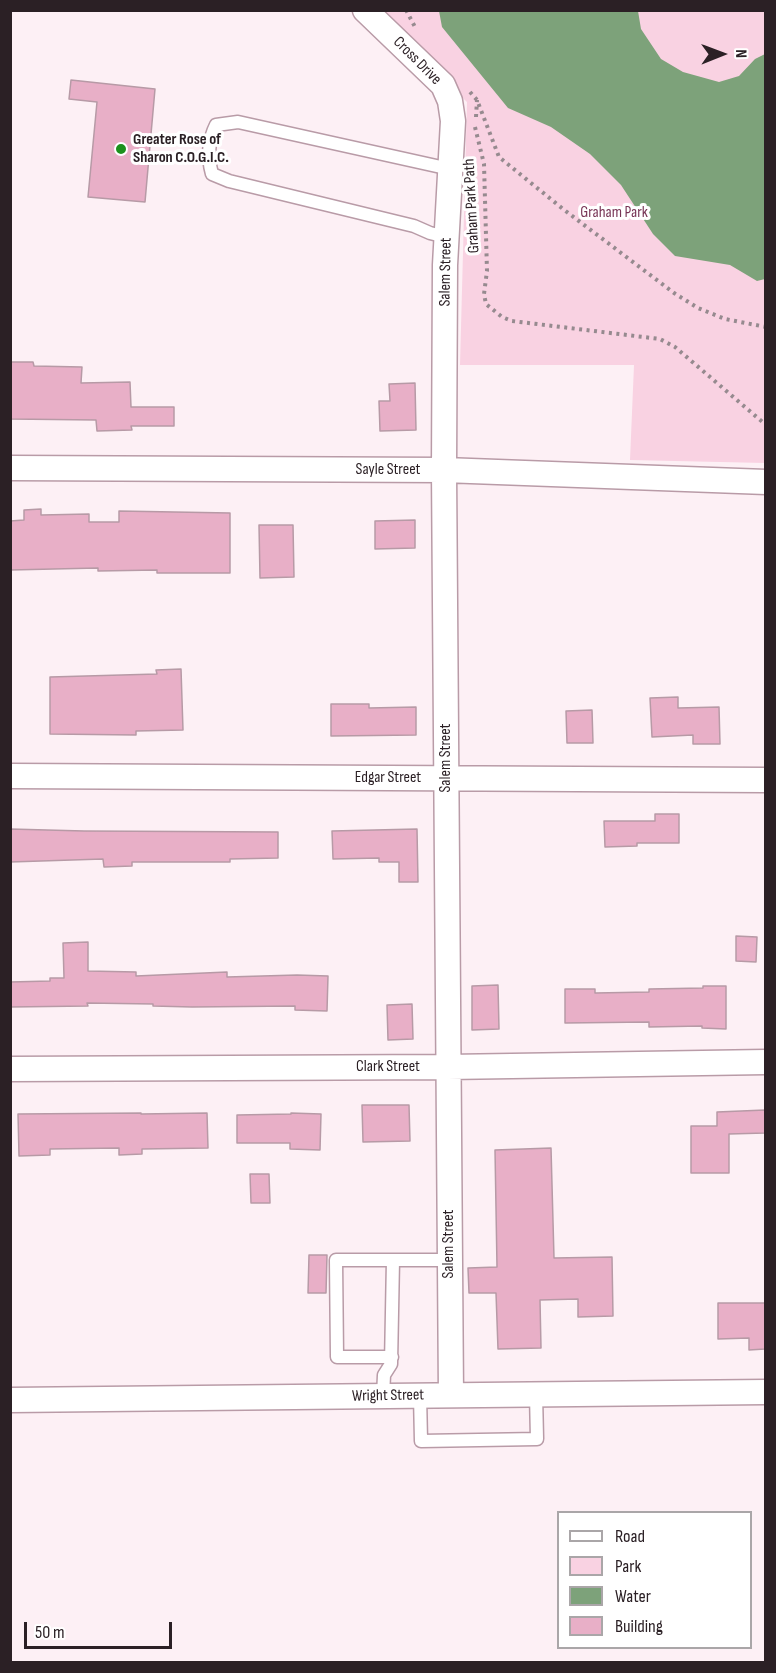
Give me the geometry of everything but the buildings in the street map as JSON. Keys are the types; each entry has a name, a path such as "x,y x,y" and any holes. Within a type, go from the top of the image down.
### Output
{"street":[{"name":"Cross Drive","path":"365,10 442,85 450,101 453,122"},
{"name":"Salem Street","path":"451,1395 444,470 446,237 453,122"},
{"name":"Sayle Street","path":"10,468 444,470 765,482"},
{"name":"Edgar Street","path":"10,776 765,780"},
{"name":"Clark Street","path":"10,1069 448,1067 765,1062"},
{"name":"Wright Street","path":"10,1400 765,1392"}],"lane":[{"path":"446,237 414,226 229,181 212,174 207,158 211,135 216,125 238,122 450,170"},
{"path":"392,1357 337,1358 336,1260 450,1260"},
{"path":"383,1396 384,1375 391,1364 392,1357 393,1260"},
{"path":"420,1395 421,1441 537,1438 536,1394"}],"path":[{"name":"Graham Park Path","path":"765,327 725,319 699,308 674,293 563,209 500,157 477,100 475,127 484,164 487,271 484,294 486,304 502,317 512,321 660,339 675,347 765,425"}],"green space":[{"name":"Graham Park","path":"373,11 765,11 765,463 630,460 634,365 460,365 467,102"}],"water":[{"path":"439,11 638,11 641,29 661,59 683,72 719,82 739,76 755,59 765,54 765,279 757,281 730,265 675,256 653,234 621,185 590,154 551,127 508,108 442,27"}],"place":[{"name":"Greater Rose of Sharon C.O.G.I.C.","path":"121,149"}]}
